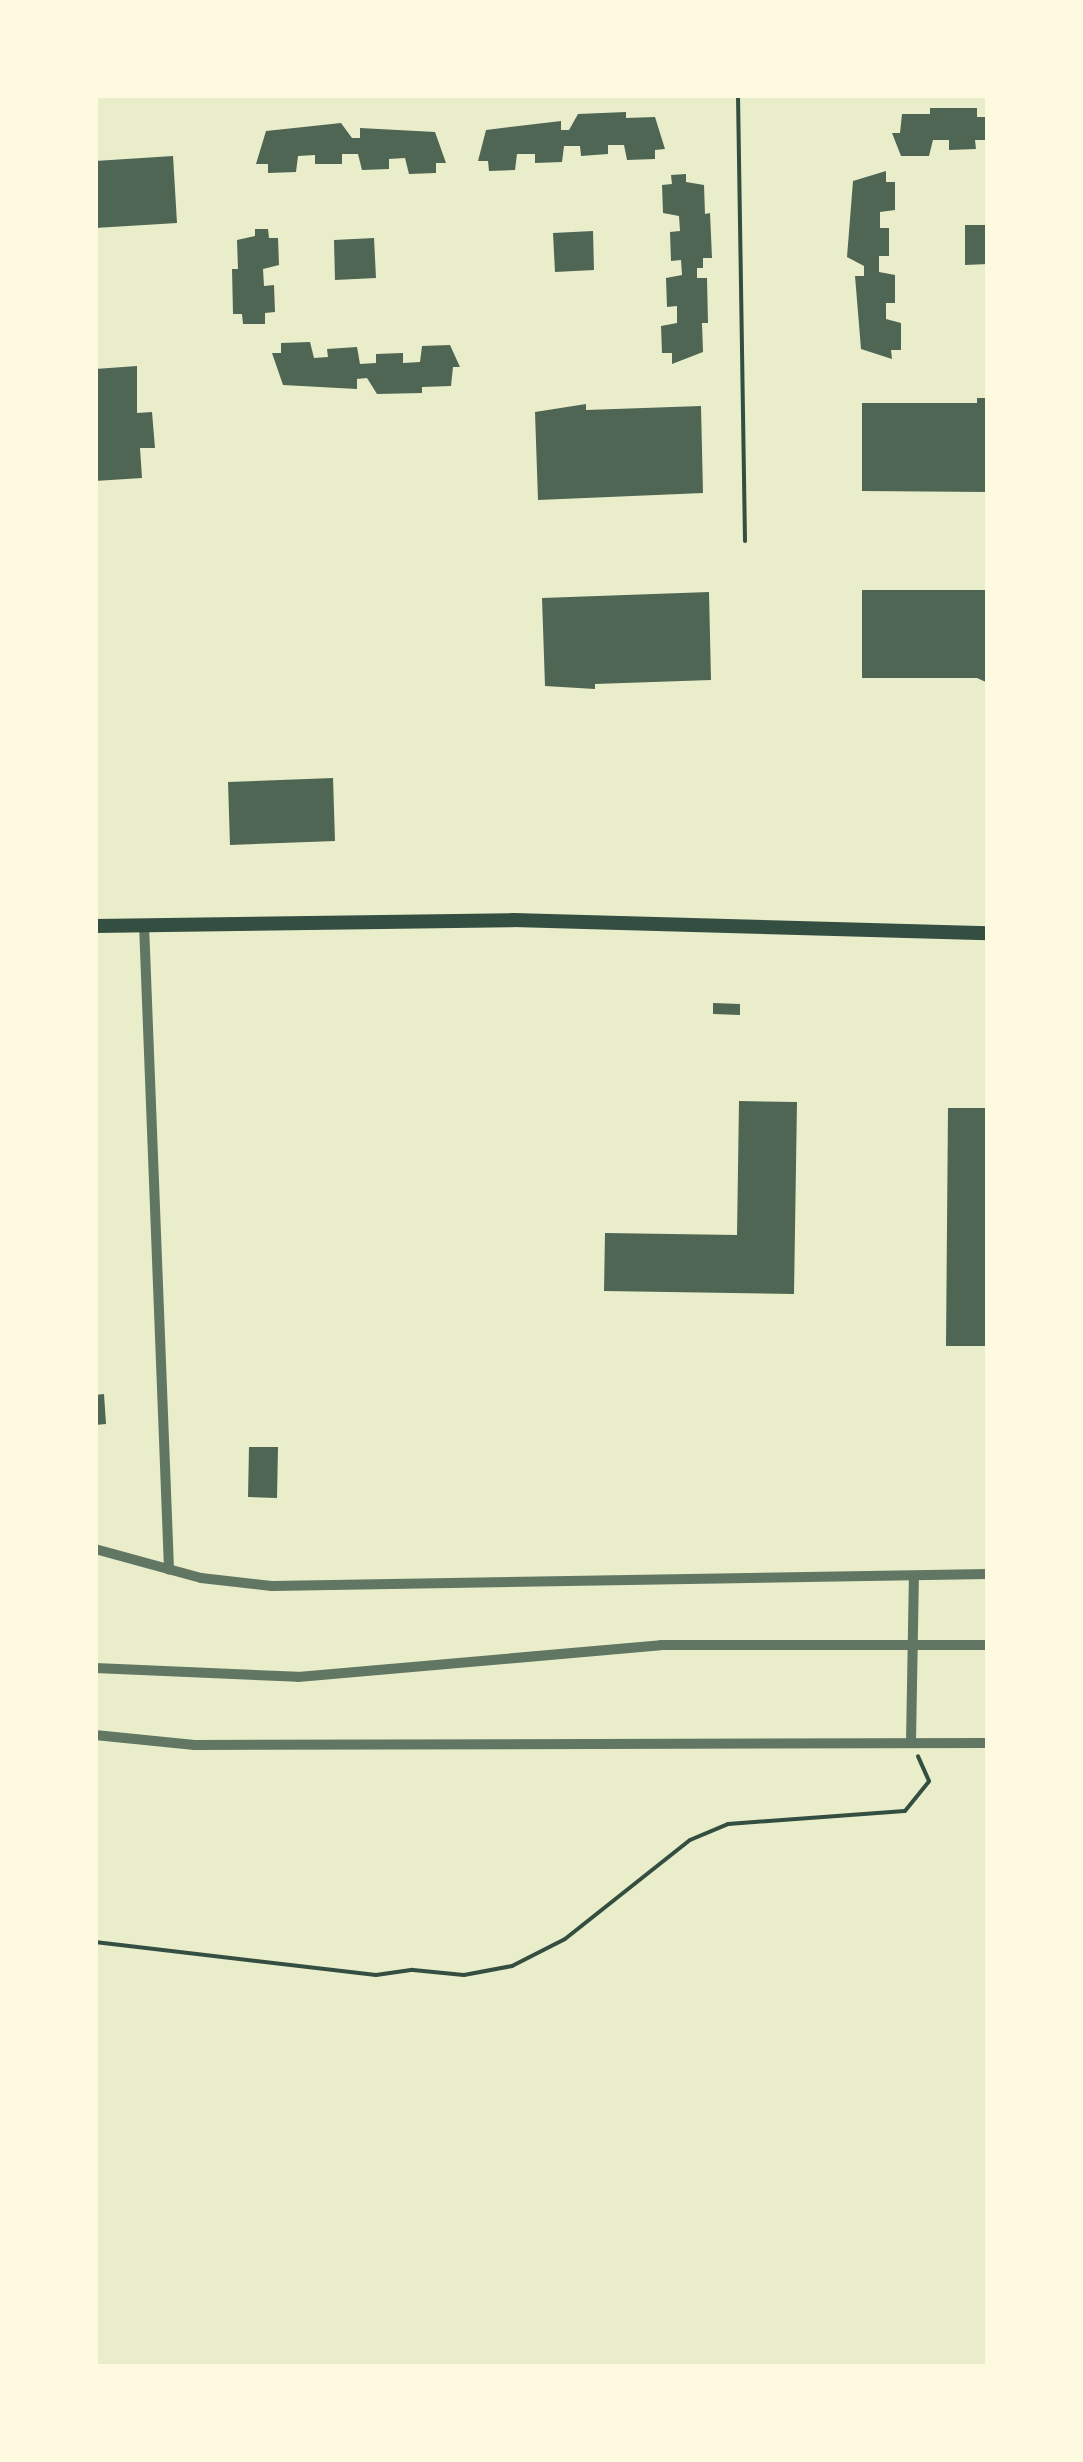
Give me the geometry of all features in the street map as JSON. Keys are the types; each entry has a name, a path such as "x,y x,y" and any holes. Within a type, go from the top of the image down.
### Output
{"main road":[{"path":"95,926 495,920 988,934"}],"street":[{"path":"144,924 169,1570"},
{"path":"95,1548 169,1570 272,1586 988,1574"},
{"path":"911,1742 914,1578"},
{"path":"95,1668 298,1676 662,1645 988,1645"},
{"path":"95,1734 195,1745 988,1744"}],"path":[{"path":"738,95 744,541"},
{"path":"95,1942 376,1975 413,1970 464,1975 512,1966 565,1939 690,1840 715,1830 785,1816 873,1818 904,1811 930,1781 911,1742"}],"building":[{"path":"930,108 977,108 977,117 987,117 988,140 975,140 976,149 949,150 949,140 933,140 929,156 901,156 892,133 900,133 902,114 930,114"},
{"path":"626,112 626,118 655,117 665,149 655,150 655,159 627,160 624,145 608,145 608,154 581,156 580,146 564,146 562,162 535,163 535,154 517,154 515,170 489,171 488,161 478,161 486,130 561,121 561,130 569,130 578,114"},
{"path":"341,123 352,138 360,138 360,128 435,132 446,163 436,163 436,173 409,174 405,158 389,159 389,169 362,170 358,154 342,154 342,164 315,164 315,155 298,156 296,172 268,173 268,164 256,164 266,131"},
{"path":"173,156 177,223 95,228 95,161"},
{"path":"886,171 886,182 895,182 895,210 880,212 880,228 889,228 889,256 879,256 879,272 895,275 895,303 886,303 886,319 901,323 901,350 891,350 892,359 861,349 855,276 864,276 864,266 847,257 853,181"},
{"path":"686,174 686,182 704,185 705,214 710,213 712,258 703,258 703,268 697,268 697,278 707,278 708,323 702,323 703,352 672,364 672,353 662,353 661,326 677,323 677,306 667,307 666,278 682,275 681,260 671,261 670,232 680,231 679,216 663,213 662,185 672,184 671,175"},
{"path":"965,225 988,225 988,264 965,265"},
{"path":"255,229 268,229 269,238 278,238 279,265 263,269 264,286 274,285 275,312 265,313 265,324 243,324 242,314 233,314 232,269 238,269 237,240 255,236"},
{"path":"593,231 594,270 555,272 553,233"},
{"path":"374,238 376,278 335,280 334,240"},
{"path":"310,342 314,358 328,357 327,349 357,347 360,364 376,363 376,354 403,353 403,363 420,362 422,346 450,345 460,367 453,367 451,386 422,387 422,393 377,394 367,378 357,379 357,389 283,385 272,353 281,353 281,343"},
{"path":"137,366 137,413 152,412 155,448 140,448 142,478 95,481 95,369"},
{"path":"977,398 988,398 988,492 862,491 862,403 977,403"},
{"path":"586,404 586,410 701,406 703,493 538,500 535,412"},
{"path":"862,590 988,590 988,683 977,678 862,678"},
{"path":"709,592 711,680 595,684 595,689 545,686 542,598"},
{"path":"333,778 335,841 230,845 228,782"},
{"path":"713,1003 740,1004 740,1015 713,1014"},
{"path":"739,1101 797,1102 794,1294 604,1291 605,1233 737,1235"},
{"path":"948,1108 988,1108 988,1346 946,1346"},
{"path":"104,1394 106,1424 95,1425 95,1395"},
{"path":"249,1447 278,1447 277,1498 248,1497"}]}
